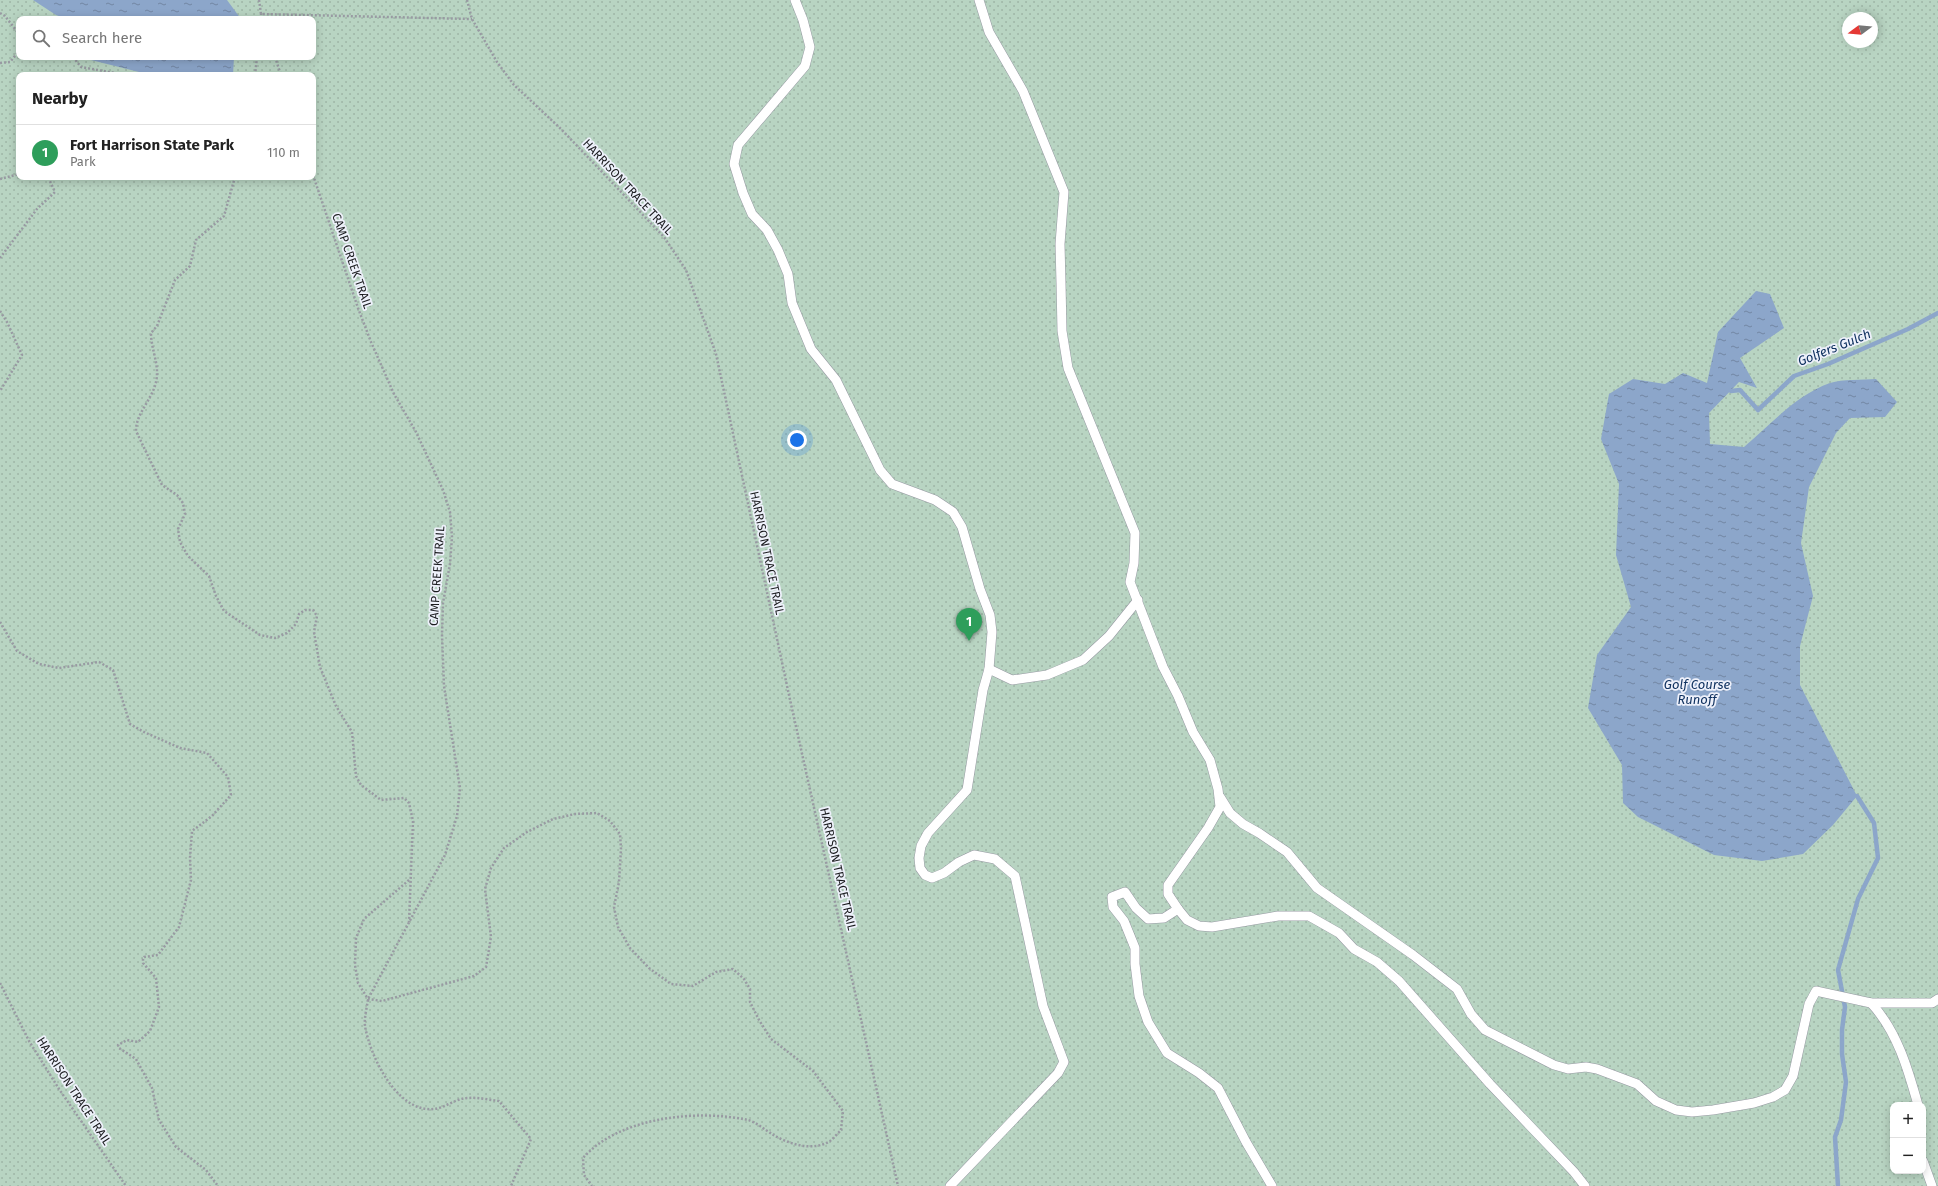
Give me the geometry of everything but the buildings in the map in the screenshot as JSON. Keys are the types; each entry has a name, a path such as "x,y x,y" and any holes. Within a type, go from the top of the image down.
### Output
{"lane":[{"path":"795,0 803,20 810,47 805,66 738,145 734,164 752,214 767,230 778,250 788,274 792,302 811,349 836,380 880,470 892,484 935,500 953,512 962,527 990,616 992,632 989,669 983,690 967,790 928,833 921,846 919,858 920,868 925,875 932,878 944,873 959,862 974,855 995,859 1015,876 1043,1006 1064,1062 1058,1073 950,1186"},
{"path":"979,0 988,32 1023,91 1064,192 1060,244 1062,331 1068,368 1135,533 1134,564 1130,582 1138,600 1150,639 1178,696 1193,732 1210,760 1219,794 1220,807 1208,828 1168,885 1168,894 1187,920 1199,926 1212,927 1278,916 1309,916 1339,933 1354,949 1377,962 1399,981 1490,1084 1574,1172 1585,1186"},
{"path":"989,669 1012,680 1047,674 1083,660 1109,636 1138,600"},
{"path":"1219,794 1230,813 1243,824 1287,852 1317,888 1413,955 1457,989 1471,1014 1485,1030 1554,1065 1568,1069 1586,1067 1598,1069 1637,1084 1656,1100 1676,1110 1692,1112 1754,1104 1773,1097 1785,1090 1793,1076 1809,1004 1816,991 1871,1003 1932,1003 1938,999"},
{"path":"1178,909 1164,918 1148,919 1136,908 1125,892 1112,897 1113,908 1124,921 1135,948 1135,964 1139,996 1148,1022 1166,1052 1199,1073 1218,1088 1246,1142 1272,1186"},
{"path":"1871,1003 1884,1017 1896,1042 1909,1073 1917,1102"},
{"path":"1926,1169 1932,1186"}],"path":[{"path":"258,0 261,14 472,18"},
{"name":"HARRISON TRACE TRAIL","path":"466,0 472,18 496,62 514,85 561,129 664,238 686,270 700,306 716,354 789,695 898,1186"},
{"path":"0,13 5,16 16,30"},
{"path":"0,63 10,62 16,55"},
{"path":"75,60 81,67 109,72"},
{"path":"255,72 257,60"},
{"path":"276,60 280,72"},
{"path":"0,179 16,175"},
{"path":"0,258 37,209 55,192 49,180"},
{"name":"CAMP CREEK TRAIL","path":"234,180 224,216 196,240 190,266 176,280 157,326 151,333 158,370 152,396 136,422 136,431 162,485 177,495 183,503 185,514 178,529 180,542 188,556 209,576 216,596 224,611 260,635 275,638 287,633 296,624 299,614 305,610 313,610 317,616 314,632 320,667 336,706 352,732 356,776 361,785 381,800 404,798 409,803 413,821 409,880 409,922"},
{"name":"CAMP CREEK TRAIL","path":"315,180 358,308 369,335 394,394 416,432 443,490 450,512 452,537 450,564 443,603 442,635 444,686 460,788 457,816 445,855 368,999 365,1026 385,1078 399,1096 418,1107 433,1109 468,1098 499,1101 531,1139 511,1186"},
{"path":"0,311 7,322 22,355 0,391"},
{"path":"0,622 17,651 39,664 59,668 99,662 113,670 130,724 180,748 207,753 228,777 231,795 212,816 192,831 190,880 178,927 158,955 144,957 143,959 143,963 156,978 159,1007 150,1031 138,1042 127,1040 118,1045 119,1048 136,1059 152,1088 159,1120 176,1147 206,1170 218,1186"},
{"path":"409,880 364,919 356,938 354,965 358,983 368,999 382,1001 474,976 486,966 492,937 485,889 491,868 504,848 526,832 553,819 575,814 597,813 610,821 620,834 621,849 619,882 614,907 618,927 630,948 649,968 671,984 693,986 716,972 733,969 744,979 750,989 750,1002 758,1020 771,1038 812,1071 843,1111 841,1130 830,1141 814,1146 793,1144 774,1136 750,1120 712,1115 656,1119 612,1134 593,1146 583,1158 584,1175 592,1186"},
{"name":"HARRISON TRACE TRAIL","path":"0,982 29,1040 59,1089 126,1186"}],"green space":[{"path":"0,0 1938,0 1938,1186 0,1186"}],"water":[{"path":"33,0 227,0 239,16 59,16"},
{"path":"91,60 234,60 233,72 139,72"},
{"name":"Golf Course Runoff","path":"1756,291 1770,294 1784,328 1740,358 1757,388 1739,382 1709,413 1710,444 1744,447 1784,411 1806,395 1830,383 1846,380 1876,379 1897,402 1885,417 1850,418 1836,433 1809,487 1801,543 1813,596 1800,646 1800,685 1857,796 1833,825 1803,854 1762,861 1714,855 1638,817 1623,803 1622,765 1588,708 1597,655 1631,607 1616,555 1619,484 1601,439 1609,394 1633,379 1665,384 1683,373 1707,383 1718,332"}],"waterway":[{"name":"Golfers Gulch","path":"1731,391 1740,390 1758,410 1794,376 1828,364 1908,329 1938,313"},
{"path":"1838,1186 1835,1137 1841,1120 1846,1082 1842,1054 1842,1030 1845,1007 1838,970 1858,899 1878,858 1874,823 1857,796"}],"place":[{"name":"Fort Harrison State Park","path":"969,641"}]}
